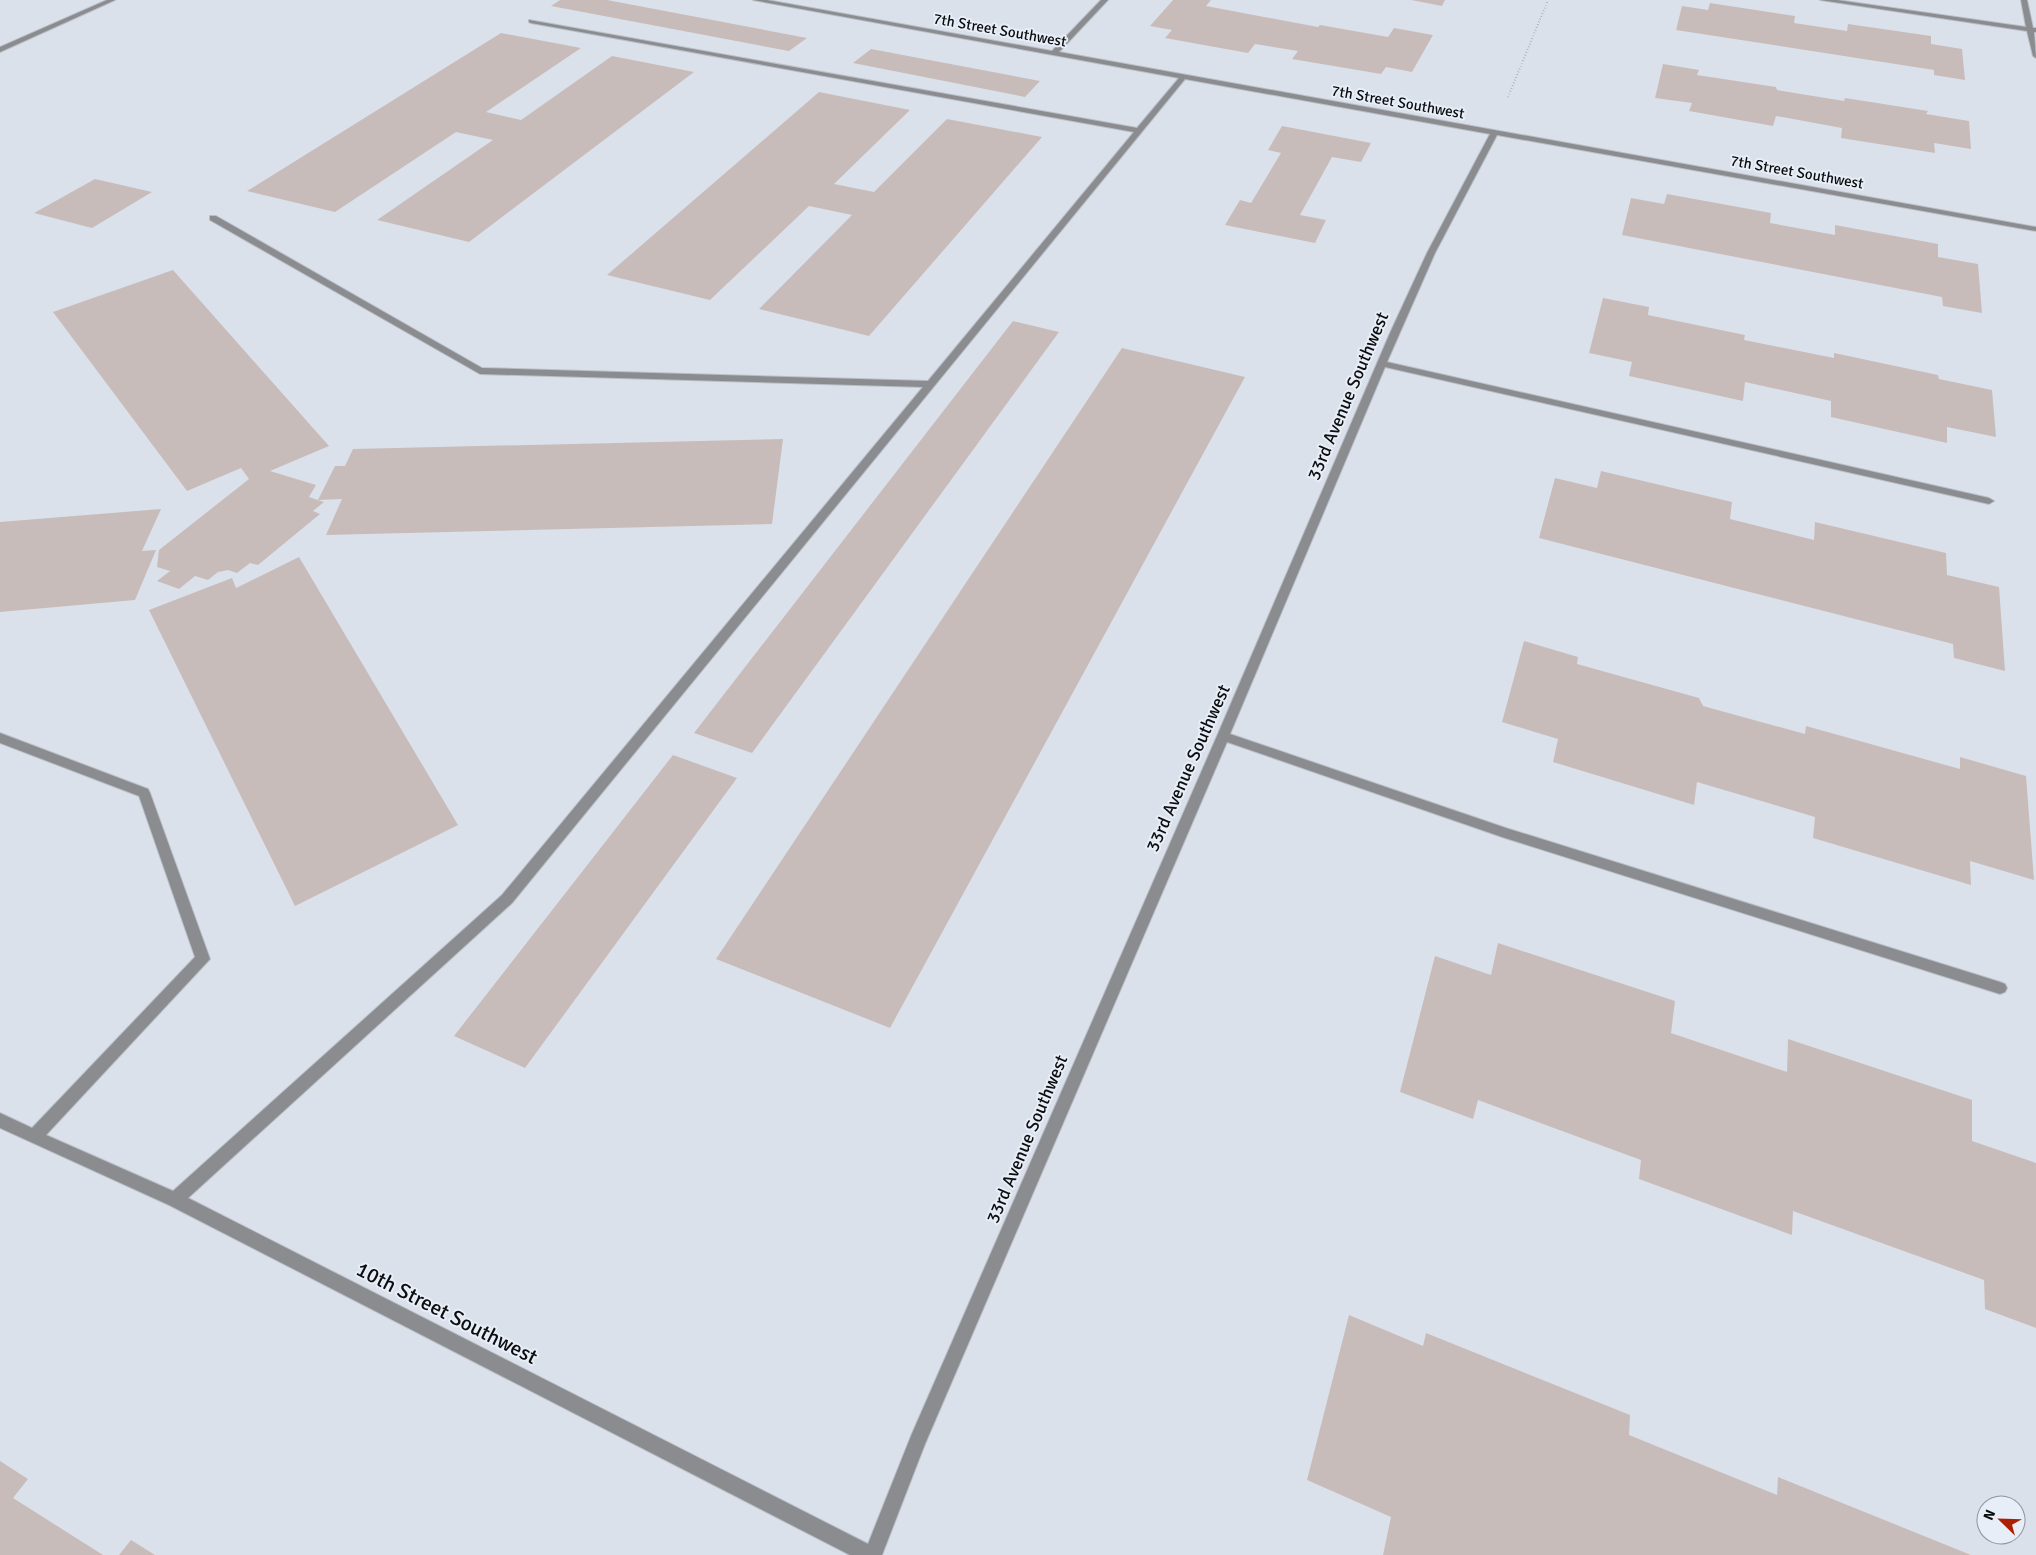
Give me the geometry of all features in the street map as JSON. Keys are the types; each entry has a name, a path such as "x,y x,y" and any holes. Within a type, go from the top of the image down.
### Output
{"street":[{"path":"0,50 112,0"},
{"name":"7th Street Southwest","path":"756,0 2036,229"},
{"path":"1054,54 1105,0"},
{"path":"1823,0 2033,29"},
{"path":"2024,0 2033,29 2036,56"},
{"path":"532,20 1139,131"},
{"path":"175,1200 507,899 932,384 1182,77"},
{"name":"33rd Avenue Southwest","path":"873,1555 917,1442 1382,364 1431,253 1494,133"},
{"path":"213,218 480,371 932,384"},
{"path":"1382,364 1989,501"},
{"path":"1223,736 1505,833 2000,988"},
{"path":"0,738 144,793 203,959 34,1137"},
{"name":"10th Street Southwest","path":"0,1120 175,1200 869,1555"}],"path":[{"path":"1494,133 1548,0"}],"building":[{"path":"560,0 607,0 807,38 789,51 551,6"},
{"path":"1173,0 1211,0 1206,6 1318,27 1320,25 1388,37 1394,28 1433,35 1412,72 1386,67 1381,74 1292,59 1298,51 1255,44 1248,53 1165,38 1172,30 1150,26"},
{"path":"1411,0 1445,0 1442,6"},
{"path":"1710,3 1795,16 1794,23 1847,31 1848,24 1931,36 1931,44 1962,49 1965,80 1934,75 1934,70 1676,30 1682,6 1708,10"},
{"path":"501,33 581,48 486,112 521,120 612,56 694,72 469,242 377,220 493,140 456,132 335,212 247,191"},
{"path":"871,49 1040,81 1025,97 853,63"},
{"path":"1663,64 1699,70 1697,75 1776,87 1777,90 1844,101 1845,98 1928,111 1926,114 1969,121 1971,149 1934,143 1935,153 1841,138 1842,128 1776,116 1773,126 1689,111 1692,103 1655,98"},
{"path":"819,92 910,110 834,184 874,192 947,119 1042,137 869,336 759,309 852,215 809,206 710,300 607,275"},
{"path":"1282,126 1371,143 1361,162 1332,157 1300,215 1326,220 1315,243 1225,225 1240,200 1251,203 1281,153 1268,150"},
{"path":"95,179 152,192 92,228 34,213"},
{"path":"1667,194 1771,213 1770,223 1835,235 1835,225 1938,244 1938,257 1978,264 1982,313 1943,306 1942,297 1622,235 1631,198 1664,204"},
{"path":"173,270 329,446 270,471 316,485 309,497 324,502 313,511 320,514 258,565 250,563 237,573 228,570 218,572 208,580 195,576 179,589 157,581 170,571 157,567 159,550 249,479 241,468 187,491 53,312"},
{"path":"1603,298 1649,307 1648,315 1745,335 1744,340 1834,358 1834,353 1938,375 1939,379 1992,390 1996,437 1947,427 1947,443 1831,417 1831,401 1745,382 1743,401 1629,376 1632,362 1589,353"},
{"path":"1013,321 1059,332 752,753 694,733"},
{"path":"1122,348 1245,377 890,1028 716,959"},
{"path":"783,439 772,524 326,535 342,499 318,500 335,466 345,466 353,449"},
{"path":"1601,471 1732,502 1730,519 1814,540 1815,522 1946,553 1947,575 1999,587 2005,671 1954,658 1953,644 1539,538 1555,478 1597,488"},
{"path":"161,509 142,551 156,550 135,600 0,612 0,522"},
{"path":"299,557 458,825 295,906 149,610 232,578 236,588"},
{"path":"1524,641 1578,657 1577,664 1699,698 1703,706 1805,734 1806,726 1960,769 1960,757 2026,776 2034,880 1970,861 1971,885 1813,838 1815,817 1697,782 1694,805 1553,762 1558,739 1502,722"},
{"path":"673,755 737,778 525,1068 454,1036"},
{"path":"1498,943 1675,1001 1671,1033 1787,1072 1788,1039 1972,1100 1972,1141 2036,1163 2036,1328 1985,1309 1984,1280 1793,1211 1792,1235 1639,1179 1641,1160 1478,1100 1473,1119 1400,1092 1435,956 1491,975"},
{"path":"1349,1315 1423,1346 1426,1333 1630,1415 1629,1435 1777,1495 1778,1477 1971,1555 1383,1555 1391,1517 1307,1480"},
{"path":"0,1461 28,1479 13,1498 103,1555 0,1555"},
{"path":"131,1540 155,1555 119,1555"}]}
